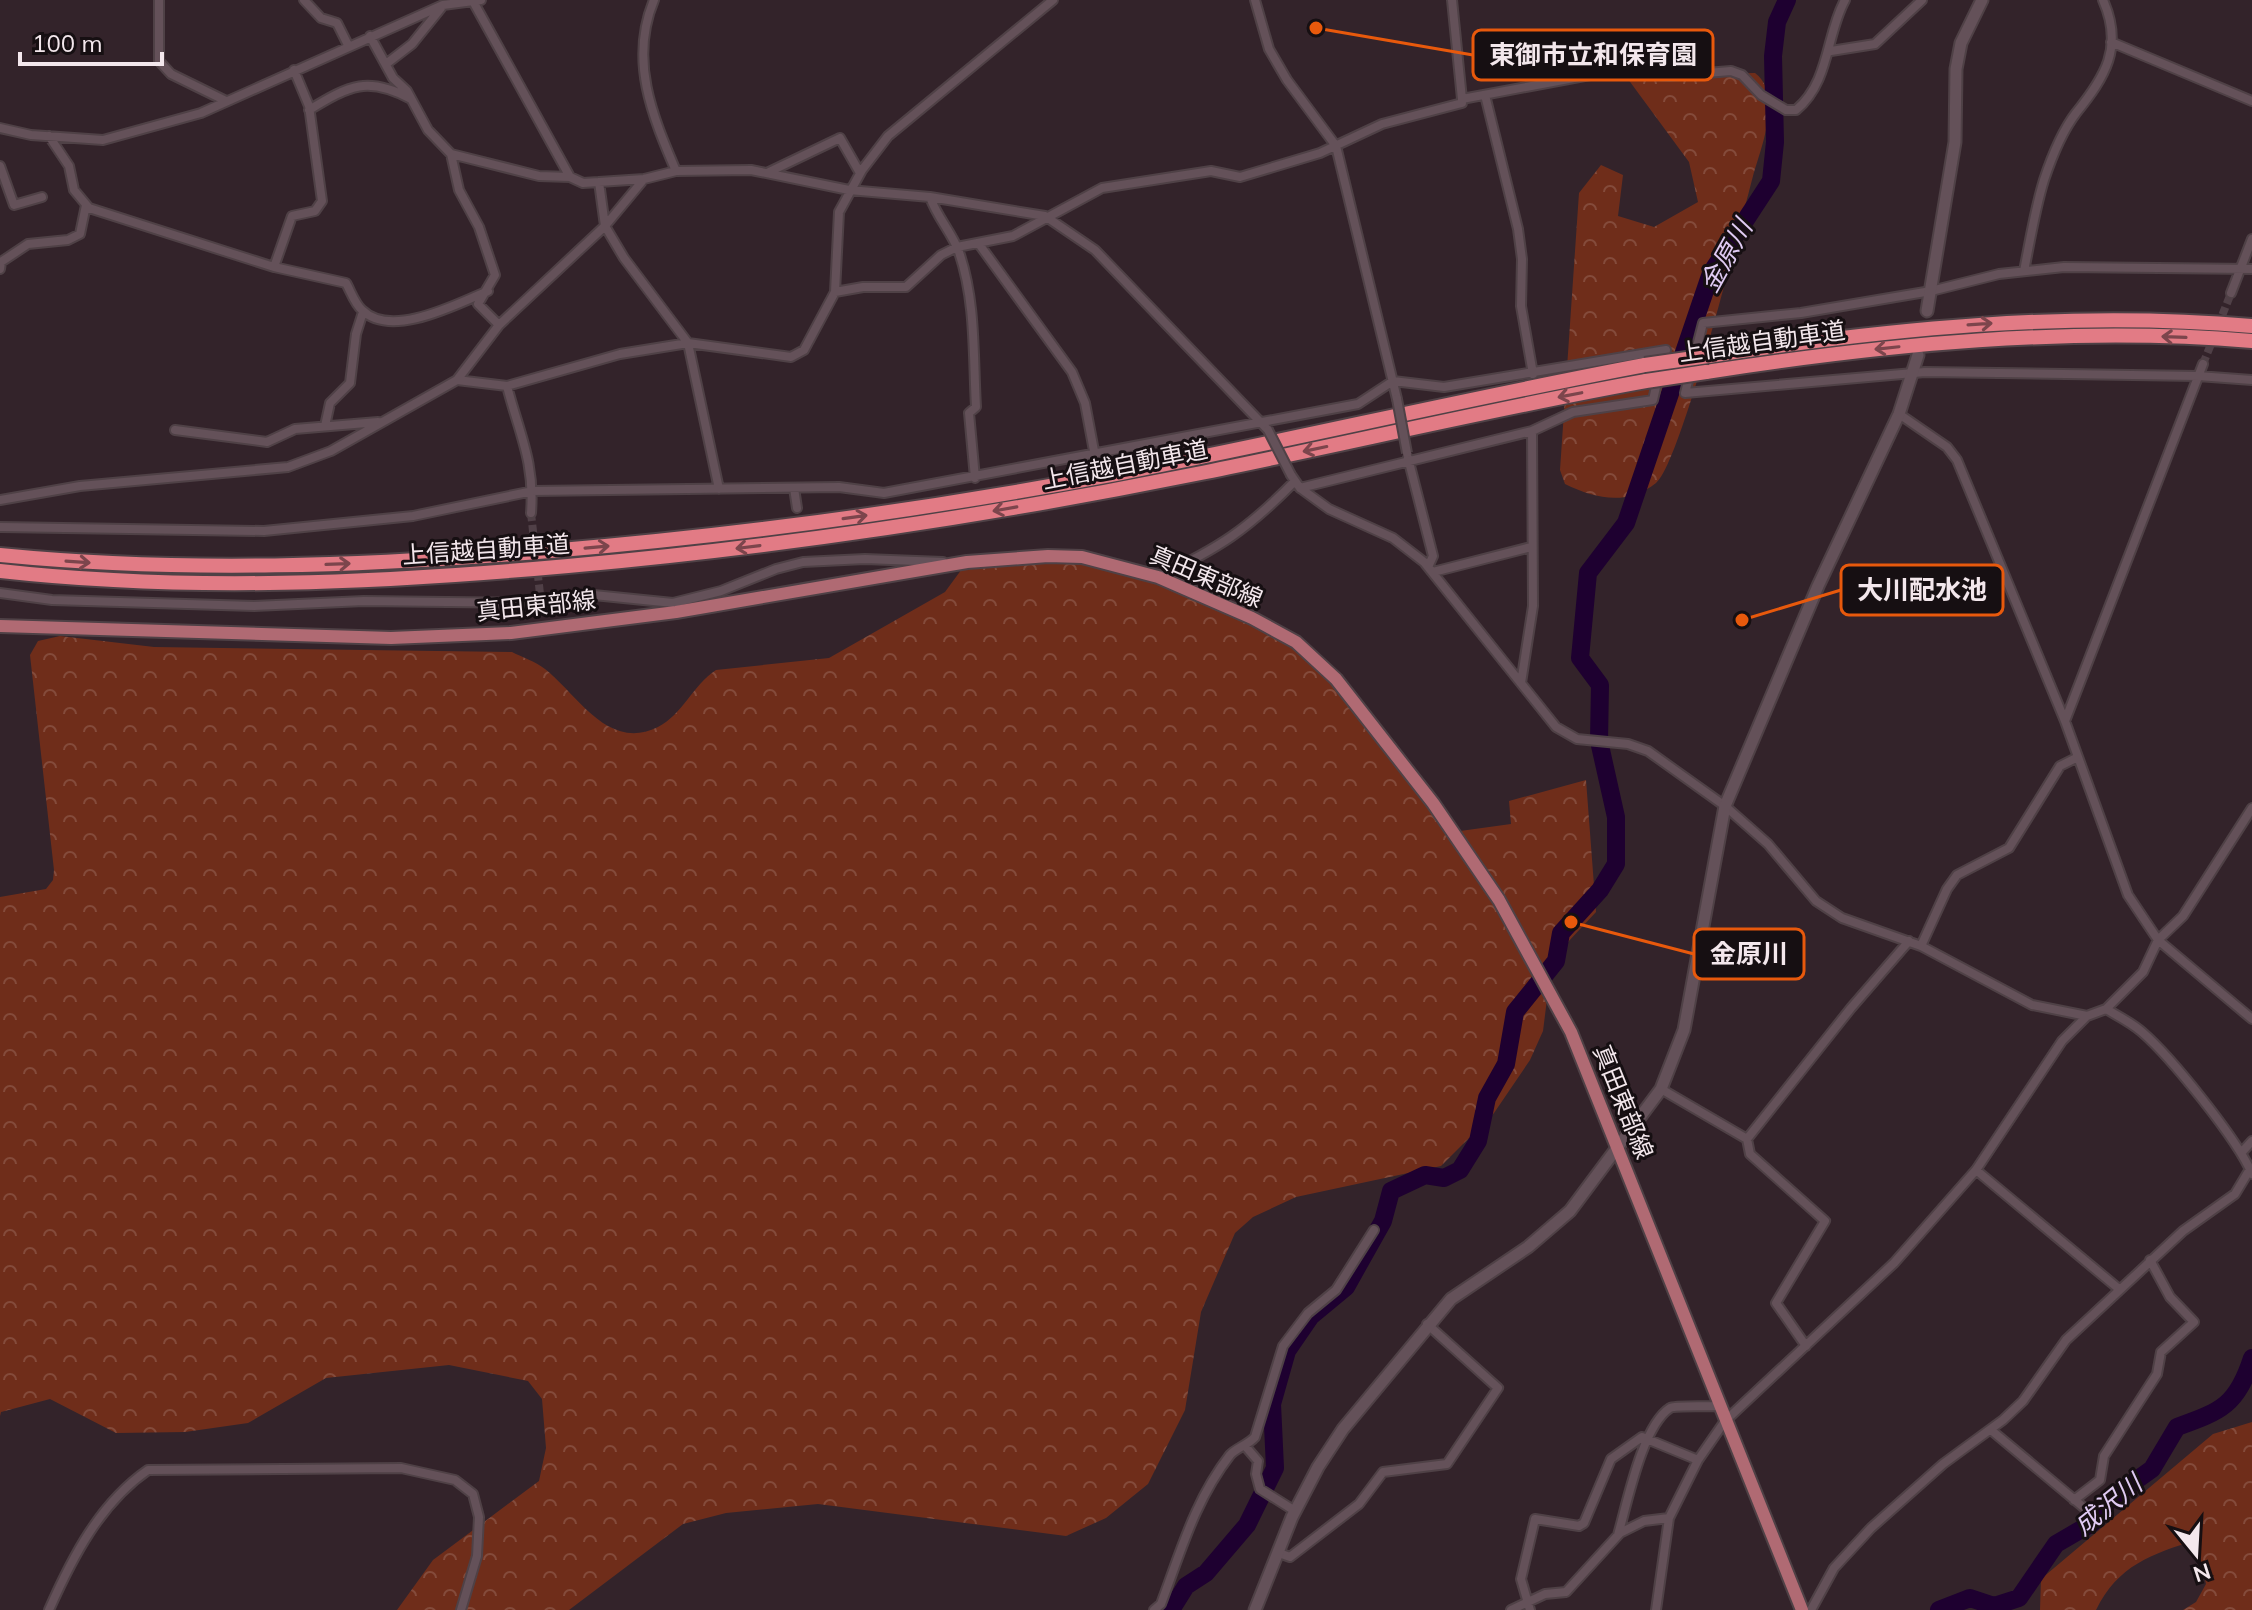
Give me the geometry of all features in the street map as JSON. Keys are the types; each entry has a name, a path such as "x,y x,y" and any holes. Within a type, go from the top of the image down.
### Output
{"highway":[{"name":"上信越自動車道","path":"0,555 157,565 312,565 525,553 750,531 897,511 1118,473 1645,365 1822,339 2011,322 2155,320 2252,326"},
{"name":"上信越自動車道","path":"0,571 99,580 312,582 514,571 739,548 896,527 1123,488 1646,381 1888,347 2014,338 2154,336 2252,341"}],"main road":[{"name":"真田東部線","path":"0,626 391,638 511,633 967,562 1048,556 1082,557 1158,577 1252,618 1296,642 1346,690 1433,803 1499,900 1571,1032 1802,1610"}],"street":[{"path":"159,0 159,61 171,74 226,101"},
{"path":"304,0 321,18 337,23 348,45"},
{"path":"654,0 646,22 643,81 652,116 676,171"},
{"path":"457,380 507,386 620,354 688,343 722,344 791,357 804,350 835,292 839,212 860,173 888,136 1053,0"},
{"path":"1255,0 1269,49 1287,80 1336,146 1433,556 1431,570"},
{"path":"835,292 863,287 906,287 941,255 957,247 1013,236 1045,216 1102,188 1211,171 1240,177 1336,146 1382,124 1462,103 1452,0"},
{"path":"1462,99 1606,72 1669,76 1731,71 1786,110 1796,110 1831,51 1837,16 1845,0"},
{"path":"1831,51 1875,44 1922,0"},
{"path":"1927,311 1955,142 1956,69 1961,43 1982,0"},
{"path":"2024,271 2044,180 2075,114 2100,84 2113,35 2103,0"},
{"path":"386,64 412,44 442,2"},
{"path":"0,128 103,140 201,113 442,2 477,2 570,177"},
{"path":"370,36 412,99 428,130 451,154 459,190 479,227 495,275 478,304 499,325"},
{"path":"2111,42 2252,101"},
{"path":"274,267 292,216 315,211 322,201 309,110 294,70"},
{"path":"309,110 328,98 366,83 384,85 412,99"},
{"path":"1485,95 1518,229 1522,259 1521,306 1533,374"},
{"path":"49,136 69,166 74,190 86,205 274,267 346,283 363,312 383,320 425,317 488,291"},
{"path":"768,173 840,138 860,173"},
{"path":"451,154 539,176 570,177 583,183 644,179 676,171 768,173 849,190 930,197 1045,216 1095,250 1260,420 1296,481 1329,509 1393,538 1431,570 1478,633 1556,727 1577,739 1628,744 1648,751 1725,806 1768,844 1816,901 1842,918 1921,946 2032,1005 2087,1016"},
{"path":"0,166 14,205 42,197"},
{"path":"0,500 80,486 288,467 331,451 457,380 499,325 605,226 644,179"},
{"path":"599,182 605,226 624,258 688,343 719,489"},
{"path":"930,197 937,217 957,247 970,287 976,407 969,413 975,478"},
{"path":"0,269 1,262 28,244 68,240 80,234 86,205"},
{"path":"2231,293 2252,239"},
{"path":"979,244 1072,372 1085,403 1094,451"},
{"path":"2252,269 2170,265 2064,267 2024,271 1931,291 1801,313 1703,323 1685,393 1914,372 2198,376 2252,380"},
{"path":"325,426 330,403 350,383 356,334 363,312"},
{"path":"0,527 264,531 413,516 533,491 839,487 884,493 975,478 1094,451 1358,404 1393,381 1444,387 1666,350 1653,400 1573,412 1532,431 1296,481 1241,533 1219,548 1158,577"},
{"path":"1255,1610 1295,1511 1343,1429 1427,1324 1451,1299 1528,1247 1570,1211 1661,1089 1684,1030 1725,806 1818,586 1899,414 1918,355"},
{"path":"2065,721 2203,364"},
{"path":"507,386 516,422 528,449 533,491 531,513"},
{"path":"1899,414 1947,447 1957,460 2065,721 2119,874 2158,940 2252,1019"},
{"path":"175,430 267,442 295,429 378,422"},
{"path":"1521,683 1529,649 1533,606 1532,431"},
{"path":"794,488 797,508"},
{"path":"1431,570 1531,547"},
{"path":"0,593 52,600 254,606 364,601 541,603 584,594 674,608 776,569 803,562 865,559 967,562"},
{"path":"1921,946 1947,889 1957,875 2009,848 2060,766 2078,757"},
{"path":"1656,1610 1669,1518 1698,1460 1725,1421 1894,1263 1976,1170 2062,1041 2087,1016 2106,1009 2143,972 2158,940 2183,916 2252,808"},
{"path":"1747,1139 1851,1008 1909,941"},
{"path":"1811,1610 1834,1568 1871,1528 1943,1464 1991,1430 2023,1401 2066,1340 2183,1231 2235,1194 2251,1172 2242,1152 2142,1032 2106,1009"},
{"path":"1661,1089 1747,1139 1750,1154 1825,1221 1776,1303 1806,1346"},
{"path":"2242,1152 2252,1141"},
{"path":"1976,1170 2119,1289"},
{"path":"1154,1610 1161,1604 1204,1490 1233,1451 1246,1447 1255,1437 1283,1346 1308,1313 1336,1290 1374,1230"},
{"path":"2074,1500 2100,1480 2104,1456 2157,1374 2161,1352 2194,1322 2170,1297 2150,1260"},
{"path":"1279,1553 1290,1557 1359,1504 1383,1472 1447,1464 1498,1388 1427,1324"},
{"path":"1617,1536 1648,1438 1669,1409 1720,1406"},
{"path":"1991,1430 2088,1511"},
{"path":"1529,1605 1521,1579 1535,1519 1579,1526 1584,1523 1611,1459 1642,1437 1698,1460"},
{"path":"1246,1447 1258,1461 1260,1489 1295,1511"},
{"path":"49,1610 69,1565 97,1522 130,1482 148,1470 401,1468 455,1480 473,1494 479,1517 479,1539 461,1610"},
{"path":"1511,1610 1571,1588 1596,1555 1617,1536 1644,1521 1669,1518"}],"green space":[{"path":"1755,73 1768,94 1765,137 1695,389 1667,466 1656,483 1634,495 1623,497 1600,496 1565,484 1560,470 1579,193 1601,165 1623,175 1618,216 1654,227 1698,202 1689,162 1625,75"},
{"path":"1048,556 1110,564 1252,618 1318,660 1453,832 1511,824 1509,801 1586,780 1596,912 1552,959 1543,1031 1530,1060 1494,1113 1441,1166 1296,1197 1253,1217 1235,1233 1201,1312 1185,1410 1148,1484 1106,1518 1066,1536 818,1504 726,1513 683,1524 569,1610 397,1610 433,1560 539,1481 546,1448 542,1399 528,1381 449,1365 326,1378 248,1423 185,1432 116,1433 50,1399 1,1412 0,1416 0,897 46,889 53,880 54,870 30,655 38,641 60,636 154,647 512,652 545,669 595,717 609,726 624,732 640,733 666,722 716,670 829,658 945,592 967,562"},
{"path":"2252,1422 2252,1610 2183,1610 2196,1602 2206,1584 2196,1540 2138,1563 2115,1582 2096,1610 2040,1610 2041,1579 2213,1434"}],"waterway":[{"name":"金原川","path":"1171,1610 1186,1586 1206,1573 1247,1525 1275,1468 1272,1404 1287,1351 1311,1316 1346,1287 1383,1221 1391,1191 1425,1175 1444,1178 1460,1170 1478,1141 1487,1098 1506,1064 1515,1012 1556,961 1561,933 1600,890 1616,864 1616,817 1599,741 1600,685 1580,658 1588,573 1626,523 1711,273 1771,181 1775,142 1773,56 1777,22 1787,0"},
{"name":"成沢川","path":"1939,1610 1970,1598 1994,1606 2019,1598 2056,1544 2092,1523 2110,1499 2152,1469 2177,1427 2217,1411 2234,1396 2252,1358"}],"tunnel":[{"path":"2218,326 2231,293"},
{"path":"2203,364 2213,339"},
{"path":"531,513 541,603"}],"place":[{"name":"東御市立和保育園","path":"1316,28"},
{"name":"大川配水池","path":"1742,620"},
{"name":"金原川","path":"1571,922"}]}
